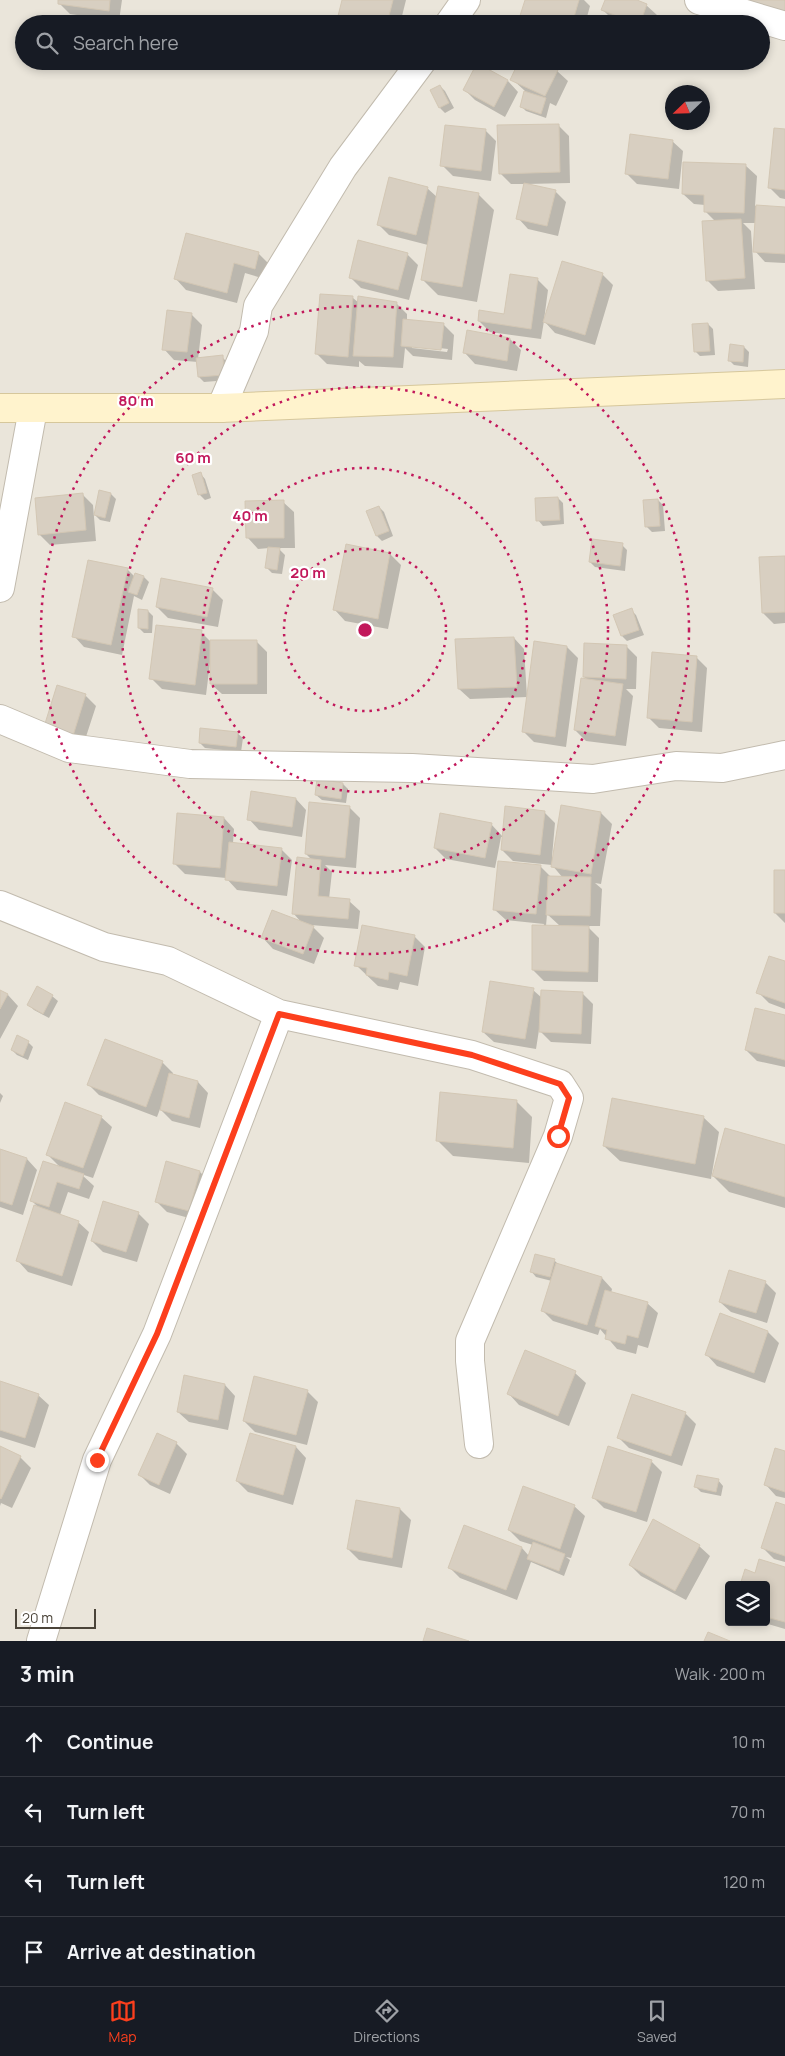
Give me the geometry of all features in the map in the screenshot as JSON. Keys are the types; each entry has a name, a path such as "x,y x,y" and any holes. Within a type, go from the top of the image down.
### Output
{"main road":[{"path":"0,408 221,408 785,384"}],"street":[{"path":"455,15 466,0"},
{"path":"699,0 749,15"},
{"path":"770,21 785,26"},
{"path":"221,408 254,331 258,306 343,167 415,70"},
{"path":"0,588 33,409"},
{"path":"0,719 68,748 190,764 412,768 593,779 676,766 722,768 785,755"},
{"path":"0,904 104,947 168,961 279,1014 472,1055 560,1084 569,1098 558,1136 470,1341 470,1361 479,1444"},
{"path":"41,1641 97,1460 157,1334 279,1014"}],"shaded area":[{"path":"0,0 785,0 785,1641 0,1641"}],"building":[{"path":"58,0 110,0 109,11 58,4"},
{"path":"342,0 393,0 389,15 338,15"},
{"path":"525,0 579,0 575,15 520,15"},
{"path":"605,0 637,0 647,4 643,15 614,15 601,10"},
{"path":"785,0 785,11 729,1"},
{"path":"473,70 490,70 508,80 494,107 463,90"},
{"path":"515,70 558,70 545,96 510,80"},
{"path":"440,85 449,103 439,108 430,90"},
{"path":"524,91 546,98 541,114 520,107"},
{"path":"559,124 560,172 499,174 497,125"},
{"path":"445,125 486,129 481,171 440,166"},
{"path":"774,128 785,129 785,190 768,188"},
{"path":"630,134 673,140 668,179 625,174"},
{"path":"683,162 746,164 744,213 704,212 704,195 682,194"},
{"path":"389,177 428,187 416,235 377,225"},
{"path":"524,183 556,190 547,226 516,219"},
{"path":"438,186 479,193 462,287 421,280"},
{"path":"756,205 785,207 785,254 753,252"},
{"path":"741,219 745,278 706,281 702,221"},
{"path":"186,233 259,252 255,269 234,263 227,293 174,279"},
{"path":"358,240 408,253 398,290 349,278"},
{"path":"562,261 603,273 585,335 543,322"},
{"path":"510,274 538,278 531,329 478,321 479,310 504,314"},
{"path":"320,294 353,296 348,357 315,354"},
{"path":"358,296 397,302 393,357 353,356"},
{"path":"167,310 192,313 187,352 162,350"},
{"path":"403,319 444,323 441,350 401,346"},
{"path":"708,323 710,351 694,352 692,324"},
{"path":"467,330 510,338 507,361 463,353"},
{"path":"730,344 744,346 743,362 728,361"},
{"path":"223,355 224,375 198,377 196,358"},
{"path":"201,472 207,493 198,495 192,475"},
{"path":"99,490 111,493 105,518 94,515"},
{"path":"83,493 86,530 38,535 35,498"},
{"path":"558,497 560,520 536,521 535,498"},
{"path":"658,499 660,526 645,527 643,500"},
{"path":"284,500 284,538 246,538 245,501"},
{"path":"379,506 389,531 376,536 366,511"},
{"path":"592,539 623,543 620,566 589,562"},
{"path":"346,544 390,553 378,619 333,610"},
{"path":"268,547 280,548 277,570 265,568"},
{"path":"785,556 785,612 762,613 759,557"},
{"path":"88,560 128,568 111,645 72,637"},
{"path":"135,573 144,576 137,595 128,592"},
{"path":"161,578 213,588 207,617 156,607"},
{"path":"632,608 639,630 621,636 613,615"},
{"path":"138,609 148,610 148,629 138,628"},
{"path":"156,625 202,630 195,685 149,679"},
{"path":"514,637 517,687 458,689 455,639"},
{"path":"210,640 257,640 257,684 210,684"},
{"path":"534,641 567,646 555,737 522,732"},
{"path":"584,643 627,645 626,679 583,677"},
{"path":"652,652 697,656 692,722 647,718"},
{"path":"581,678 623,684 615,736 574,730"},
{"path":"57,685 86,694 72,739 43,730"},
{"path":"200,728 238,732 236,747 199,743"},
{"path":"317,779 343,783 341,799 315,795"},
{"path":"251,791 296,798 292,827 247,820"},
{"path":"309,802 350,806 345,858 305,854"},
{"path":"561,805 601,812 591,874 551,867"},
{"path":"505,806 545,811 540,855 501,850"},
{"path":"177,813 224,817 220,868 173,864"},
{"path":"440,813 492,823 485,858 434,848"},
{"path":"229,842 282,848 277,886 225,880"},
{"path":"297,857 321,860 318,896 350,899 348,919 292,914"},
{"path":"498,861 541,865 536,914 493,910"},
{"path":"774,870 785,870 785,913 774,913"},
{"path":"548,876 591,877 590,916 546,915"},
{"path":"272,910 314,926 303,954 261,938"},
{"path":"362,925 415,935 407,976 389,972 388,980 366,975 367,968 354,966"},
{"path":"532,925 589,926 588,972 532,970"},
{"path":"769,956 785,961 785,1003 756,993"},
{"path":"490,981 534,988 525,1039 482,1032"},
{"path":"37,986 53,995 43,1014 27,1005"},
{"path":"0,990 8,994 0,1009"},
{"path":"541,990 583,992 581,1034 539,1032"},
{"path":"755,1008 785,1015 785,1060 745,1050"},
{"path":"17,1035 29,1041 23,1056 11,1050"},
{"path":"105,1039 163,1061 146,1107 87,1085"},
{"path":"169,1073 198,1081 189,1118 160,1110"},
{"path":"440,1092 517,1100 513,1148 436,1141"},
{"path":"612,1098 704,1116 695,1164 603,1146"},
{"path":"65,1102 102,1116 83,1168 46,1155"},
{"path":"725,1128 785,1145 785,1197 712,1176"},
{"path":"0,1149 27,1158 12,1205 0,1201"},
{"path":"43,1161 84,1174 79,1189 57,1182 49,1207 30,1201"},
{"path":"166,1161 200,1171 189,1211 155,1202"},
{"path":"103,1201 139,1212 126,1252 91,1241"},
{"path":"34,1205 79,1221 62,1276 16,1261"},
{"path":"535,1254 555,1259 550,1277 530,1272"},
{"path":"556,1263 602,1277 587,1325 541,1311"},
{"path":"729,1270 766,1281 756,1313 719,1302"},
{"path":"605,1290 648,1302 638,1338 627,1335 625,1344 605,1339 607,1330 595,1326"},
{"path":"720,1313 768,1331 754,1373 705,1355"},
{"path":"525,1350 576,1371 558,1416 507,1394"},
{"path":"184,1375 225,1384 218,1420 177,1412"},
{"path":"254,1376 308,1390 296,1435 243,1421"},
{"path":"0,1381 39,1394 25,1438 0,1430"},
{"path":"632,1394 686,1412 671,1456 617,1438"},
{"path":"157,1433 177,1442 159,1485 138,1475"},
{"path":"250,1433 296,1446 283,1495 236,1481"},
{"path":"0,1446 21,1456 1,1499 0,1498"},
{"path":"608,1446 652,1460 636,1512 592,1498"},
{"path":"775,1448 785,1451 785,1492 764,1485"},
{"path":"697,1475 719,1479 716,1492 694,1487"},
{"path":"523,1486 575,1505 560,1549 508,1530"},
{"path":"356,1500 400,1508 392,1558 347,1549"},
{"path":"776,1502 785,1505 785,1556 761,1548"},
{"path":"653,1519 700,1545 675,1591 629,1565"},
{"path":"464,1525 522,1547 506,1590 448,1568"},
{"path":"533,1542 565,1554 559,1571 527,1559"},
{"path":"759,1559 785,1567 785,1622 770,1618 770,1581 741,1581 745,1569 755,1573"},
{"path":"427,1628 469,1641 423,1641"},
{"path":"708,1632 730,1641 704,1641"}],"route":[{"path":"97,1460 157,1334 279,1014 472,1055 560,1084 569,1098 558,1136"}]}
